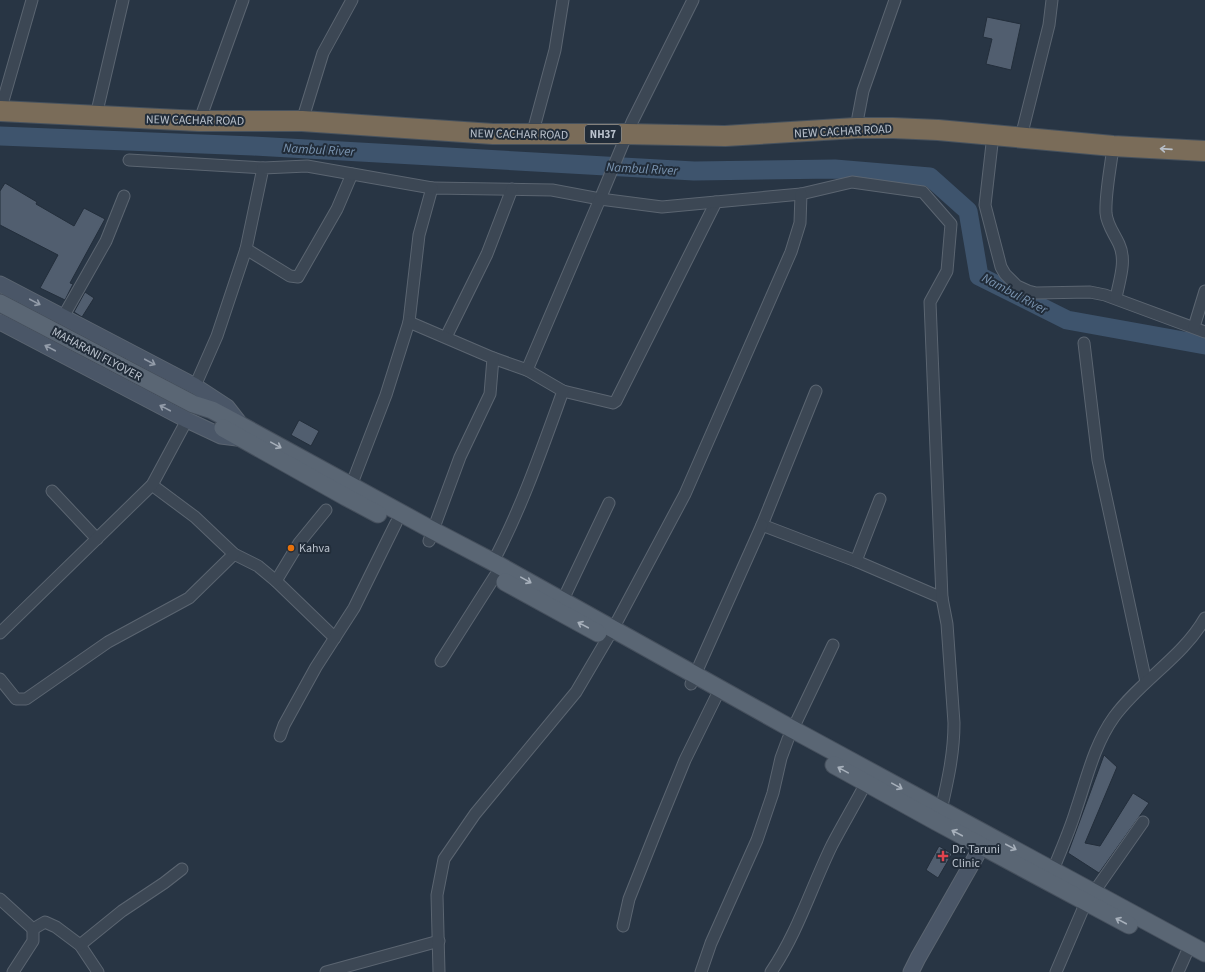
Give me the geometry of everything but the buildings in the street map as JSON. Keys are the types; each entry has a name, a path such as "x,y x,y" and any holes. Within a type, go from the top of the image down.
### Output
{"highway":[{"name":"NEW CACHAR ROAD","path":"1,105 98,107 304,116 470,133 531,135 723,126 858,117 928,118 1023,131 1113,146 1205,151"},
{"name":"NEW CACHAR ROAD","path":"1,105 199,121 362,114 466,122 535,124 584,122 628,130 725,136 856,128 893,128 993,135 1023,131 1114,133 1205,138"}],"main road":[{"name":"MAHARANI FLYOVER","path":"0,303 190,412 208,419 223,422 241,432"},
{"path":"241,432 351,486 430,535 693,679 790,734 866,783 985,841 1090,897 1205,953"},
{"path":"241,432 346,497 396,523 430,535"},
{"path":"693,679 716,697 941,810 985,841 1053,870 1090,897 1205,965"}],"street":[{"path":"1,105 32,0"},
{"path":"98,107 123,0"},
{"path":"203,111 243,0"},
{"path":"304,116 323,53 352,0"},
{"path":"535,124 555,50 563,0"},
{"path":"527,370 628,130 693,0"},
{"path":"858,117 863,91 895,0"},
{"path":"1023,131 1048,25 1052,0"},
{"path":"993,135 985,205 1001,267 1005,274 1017,286 1036,293 1090,292 1116,298 1205,332"},
{"path":"1113,146 1106,214 1110,228 1119,244 1122,255 1122,266 1116,298"},
{"path":"129,160 262,168 307,166 432,188 552,190 583,197 662,207 801,194 852,182 923,192 951,224 947,271 930,302 942,598 948,638 953,701 954,739 951,766 941,810"},
{"path":"196,386 217,336 246,250 262,168"},
{"path":"246,250 290,276 298,277 337,209 352,174"},
{"path":"351,486 386,395 409,322 419,235 432,188"},
{"path":"446,337 487,254 512,189"},
{"path":"439,972 437,895 444,859 475,814 576,692 610,634 685,494 791,252 800,223 801,194"},
{"path":"63,317 106,241 124,196"},
{"path":"409,322 493,358 527,370 562,391 613,403 616,401 716,202"},
{"path":"0,284 196,386 227,407 241,432 221,436 190,412 0,322"},
{"path":"1194,327 1205,291"},
{"path":"1084,343 1098,460 1146,682"},
{"path":"430,535 460,456 490,394 493,358"},
{"path":"441,661 494,569 501,547 533,473 562,391"},
{"path":"693,679 762,525 816,391"},
{"path":"0,633 152,485 190,412"},
{"path":"152,485 195,517 234,554 258,566 276,581 335,638"},
{"path":"52,491 97,539"},
{"path":"856,561 880,499"},
{"path":"560,606 609,503"},
{"path":"276,581 299,543 326,510"},
{"path":"280,736 284,725 316,667 354,608 396,523"},
{"path":"762,525 856,561 942,598"},
{"path":"0,679 16,699 26,699 108,642 188,598 234,554"},
{"path":"1053,870 1076,813 1099,743 1115,716 1146,682 1187,645 1198,631 1205,618"},
{"path":"701,972 711,943 757,840 773,793 781,758 790,734 833,645"},
{"path":"623,926 629,899 661,819 685,760 716,697"},
{"path":"771,972 787,947 832,845 866,783"},
{"path":"1056,972 1090,897 1142,822"},
{"path":"911,972 985,841"},
{"path":"80,945 122,911 182,869"},
{"path":"0,900 33,929 33,941 13,972"},
{"path":"33,929 45,922 56,927 80,945 98,972"},
{"path":"326,972 439,941"},
{"path":"1178,972 1186,954"}],"waterway":[{"name":"Nambul River","path":"0,136 253,146 694,171 835,169 930,177 968,211 979,276 1067,320 1205,345"}],"place":[{"name":"Kahva","path":"291,548"},
{"name":"Dr. Taruni Clinic","path":"943,856"}]}
